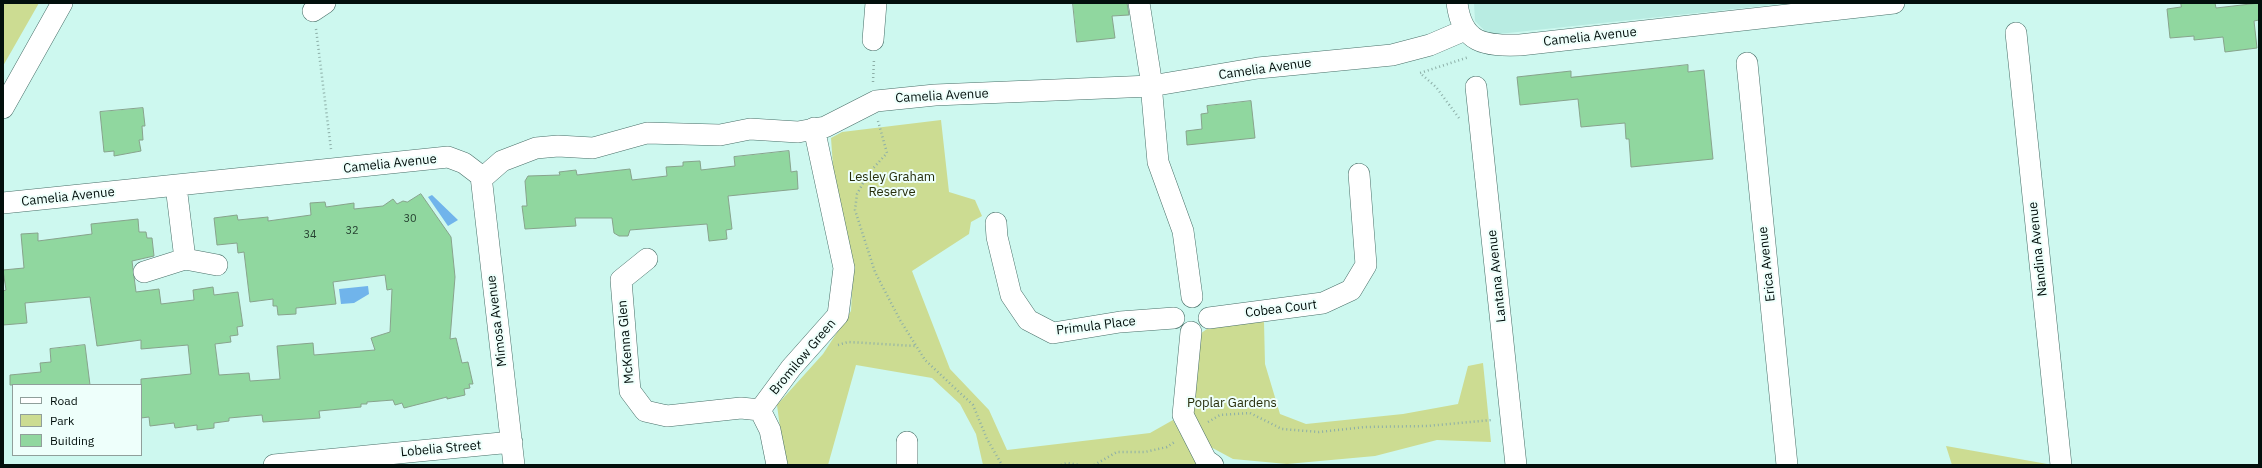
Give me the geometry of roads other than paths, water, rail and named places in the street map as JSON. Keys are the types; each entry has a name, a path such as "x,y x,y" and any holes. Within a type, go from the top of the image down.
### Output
{"street":[{"path":"3,108 62,3"},
{"path":"873,40 876,3"},
{"path":"1139,3 1151,86 1158,162 1183,231 1192,297"},
{"path":"1457,3 1460,19 1465,30"},
{"name":"Camelia Avenue","path":"3,203 334,170 448,157 464,163 481,176 486,175 502,161 536,148 558,146 593,148 647,133 720,136 750,129 798,132 825,127 876,101 935,95 1151,86 1258,68 1392,55 1430,45 1465,30 1479,42 1492,46 1520,45 1894,3"},
{"name":"Nandina Avenue","path":"2016,33 2061,465"},
{"name":"Erica Avenue","path":"1747,63 1787,465"},
{"name":"Lantana Avenue","path":"1476,87 1516,465"},
{"name":"Bromilow Green","path":"760,410 791,368 838,315 844,268 814,128"},
{"name":"Cobea Court","path":"1209,318 1323,303 1351,290 1366,265 1359,174"},
{"name":"Mimosa Avenue","path":"481,176 514,465"},
{"path":"176,186 185,259"},
{"name":"Primula Place","path":"996,223 997,237 1011,295 1028,320 1053,333 1120,322 1174,318"},
{"path":"144,272 185,259 217,265"},
{"name":"McKenna Glen","path":"647,259 621,280 630,391 645,411 666,416 741,408 760,410"},
{"path":"1192,297 1203,301 1209,311 1209,318 1202,328 1191,332 1180,327 1174,318 1176,306 1185,298 1192,297"},
{"path":"1191,332 1183,416 1206,460 1213,465"},
{"path":"760,410 770,430 776,465"},
{"name":"Lobelia Street","path":"274,465 512,442"},
{"path":"907,442 907,465"}],"water":[{"path":"432,195 458,220 448,226 428,197"},
{"path":"368,286 369,294 354,303 341,304 339,289"}],"park label":[{"name":"Lesley Graham Reserve","path":"892,184"},
{"name":"Poplar Gardens","path":"1232,403"}]}
